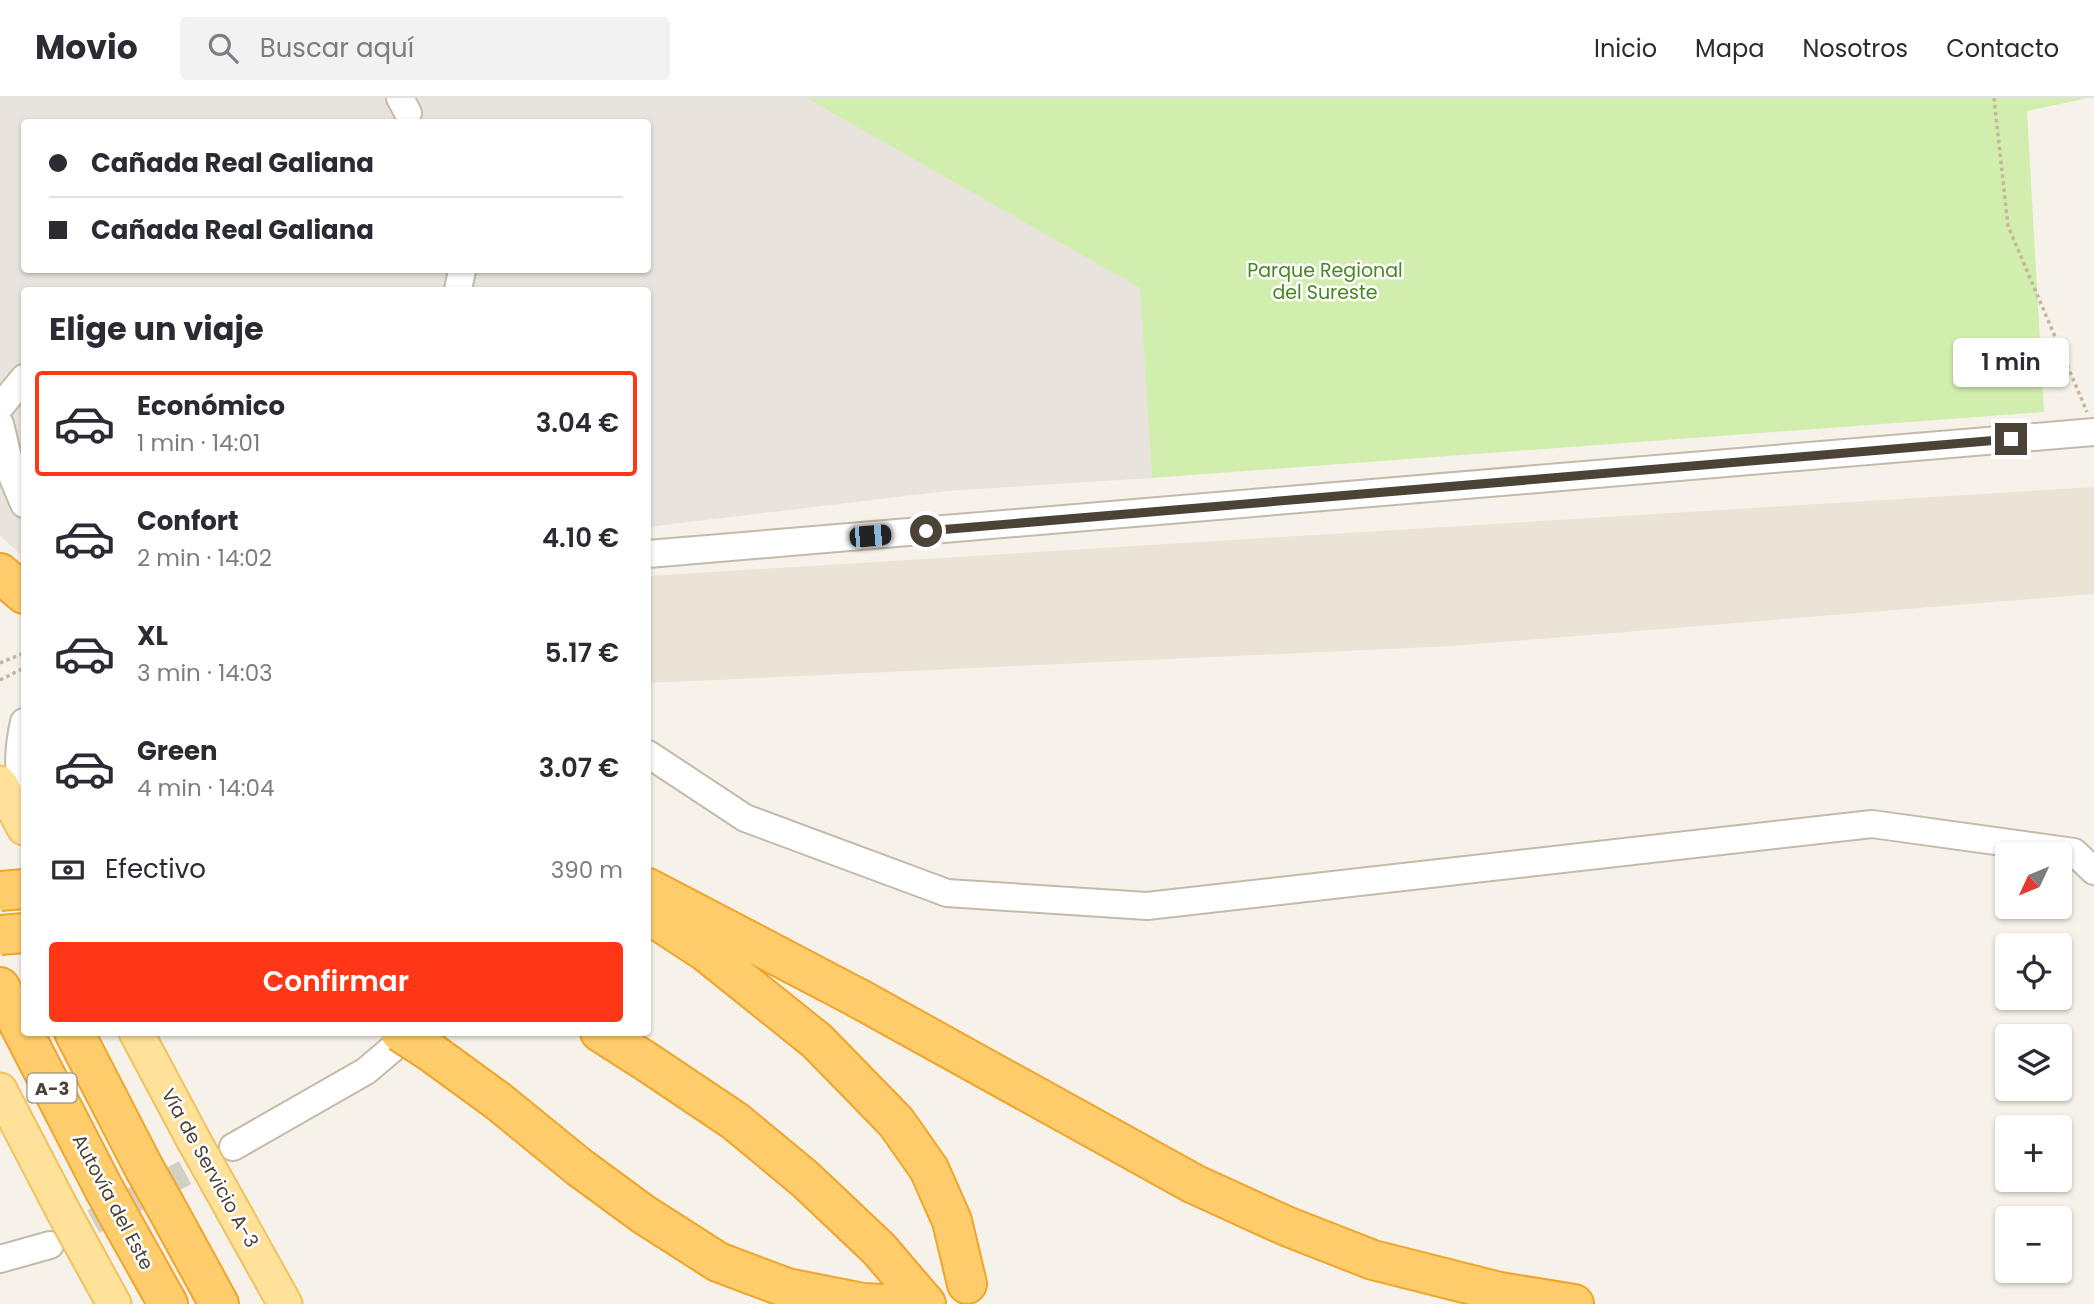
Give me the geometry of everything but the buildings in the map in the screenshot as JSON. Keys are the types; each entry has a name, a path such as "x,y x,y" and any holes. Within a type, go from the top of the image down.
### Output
{"highway":[{"path":"0,573 21,592"},
{"path":"21,889 0,890 21,929"},
{"path":"651,890 856,997 1194,1184 1286,1226 1373,1260 1500,1292 1574,1304"},
{"path":"651,916 706,952 817,1041 896,1122 929,1169 952,1221 967,1284"},
{"path":"0,935 21,935"},
{"name":"Autovía del Este","path":"0,987 21,1028"},
{"name":"Autovía del Este","path":"25,1036 104,1189 168,1304"},
{"name":"A-3","path":"76,1036 144,1168 219,1304"},
{"path":"606,1036 735,1121 806,1179 879,1249 926,1304"},
{"path":"413,1038 498,1101 579,1167 643,1214 718,1262 787,1288 863,1303 884,1304"}],"main road":[{"path":"0,783 21,822"},
{"name":"Vía de Servicio A-3","path":"138,1036 285,1304"},
{"path":"0,1090 114,1304"},
{"path":"0,1125 63,1211"}],"street":[{"path":"0,407 21,382"},
{"path":"0,424 7,479 21,500"},
{"path":"651,554 2091,424"},
{"path":"0,592 21,595"},
{"path":"21,736 21,787"},
{"path":"651,756 745,818 947,893 1147,906 1872,824 2074,852 2094,871"},
{"path":"233,1147 366,1071 413,1038"},
{"path":"0,1259 50,1245"}],"path":[{"path":"1994,98 2008,226 2091,424"},
{"path":"0,663 21,654"},
{"path":"0,680 21,670"}],"shaded area":[{"path":"0,98 806,98 1141,288 1152,478 947,491 651,527 651,287 21,287 21,554 0,536"},
{"path":"2094,487 2094,594 1452,646 651,683 651,576"}],"green space":[{"name":"Parque Regional del Sureste","path":"806,98 2088,98 2027,111 2044,412 1152,478 1140,288"}],"tunnel":[{"path":"59,1240 233,1147"}],"route":[{"path":"926,531 2011,439"}]}
